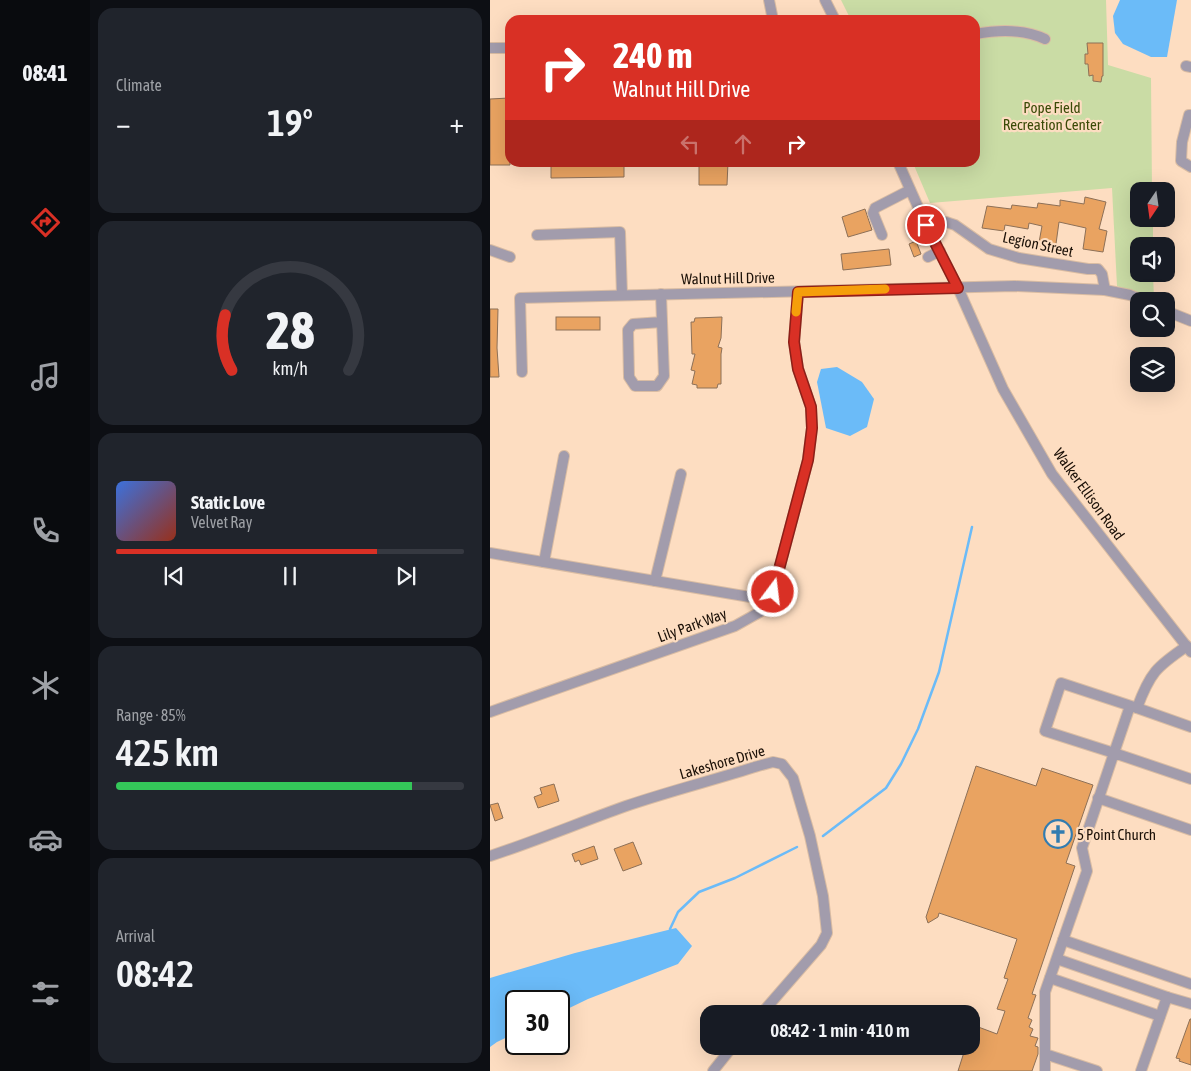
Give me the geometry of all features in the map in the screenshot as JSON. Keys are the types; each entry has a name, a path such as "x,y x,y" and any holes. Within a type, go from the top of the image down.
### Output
{"street":[{"path":"769,0 772,15"},
{"path":"825,0 832,15"},
{"path":"980,33 1029,33 1045,39"},
{"path":"490,48 505,48"},
{"path":"1191,115 1189,115 1182,142 1181,160 1191,167"},
{"name":"Walker Ellison Road","path":"900,167 926,225 958,288 1003,390 1052,474 1189,649"},
{"path":"882,235 873,213 875,208 910,190"},
{"name":"Legion Street","path":"926,225 946,222 955,225 990,249 1019,258 1063,266 1098,269 1102,274 1106,290"},
{"path":"537,235 620,232 622,295"},
{"path":"490,250 510,258"},
{"path":"928,257 940,251"},
{"name":"Walnut Hill Drive","path":"522,372 520,298 1015,286 1106,290 1130,295"},
{"name":"Lily Park Way","path":"490,712 735,626 760,612 773,592 808,460 812,428 811,407 798,369 794,342 798,292"},
{"path":"661,294 664,376 657,386 635,386 629,377 628,330 633,324 662,322"},
{"path":"1175,315 1191,321"},
{"path":"544,562 564,456"},
{"path":"655,581 681,474"},
{"path":"490,552 768,600"},
{"path":"1046,1071 1045,992 1087,870 1082,848 1098,798 1133,707 1154,672 1164,662 1189,649"},
{"path":"1191,727 1061,682 1045,731 1191,779"},
{"name":"Lakeshore Drive","path":"490,856 629,805 758,766 774,762 782,764 793,778 810,836 823,896 827,933 821,945 769,1005"},
{"path":"1098,798 1191,830"},
{"path":"1063,940 1191,984"},
{"path":"1057,959 1191,1004"},
{"path":"1050,978 1160,1016"},
{"path":"1141,1071 1167,996"},
{"path":"1046,1054 1097,1071"},
{"path":"713,1071 726,1055"}],"green space":[{"name":"Pope Field Recreation Center","path":"841,0 1106,0 1108,65 1151,78 1152,182 1130,182 1130,228 1153,228 1153,237 1130,237 1130,282 1153,282 1154,292 1134,292 1117,286 1112,188 930,203 915,167 980,167 980,15 848,15"}],"water":[{"path":"1120,0 1177,0 1167,57 1151,57 1123,44 1115,33 1113,16"},
{"path":"837,367 862,382 874,399 867,427 850,436 826,428 817,382 821,369"},
{"path":"676,928 692,946 678,964 570,1008 570,990 505,990 505,1038 490,1047 490,978 575,953"}],"building":[{"path":"1087,43 1103,43 1103,76 1101,82 1093,81 1093,75 1089,76 1088,64 1085,64 1085,54 1088,54"},
{"path":"505,98 505,165 490,165 490,99"},
{"path":"551,167 624,167 624,177 551,178"},
{"path":"699,167 728,167 727,185 699,185"},
{"path":"1085,197 1106,202 1099,229 1107,231 1103,252 1083,249 1086,228 1059,222 1055,251 1038,248 1042,226 1029,223 1028,229 1005,225 1004,231 982,228 987,206 1011,209 1012,205 1037,208 1038,203 1060,206 1060,200 1084,204"},
{"path":"865,209 872,230 848,237 842,217"},
{"path":"916,241 921,254 914,257 909,244"},
{"path":"889,249 891,265 843,270 841,254"},
{"path":"490,309 498,309 497,348 499,377 490,377"},
{"path":"556,317 600,317 600,330 556,330"},
{"path":"722,317 721,338 718,347 722,348 721,384 718,384 717,388 697,388 697,385 692,384 695,371 691,370 695,354 692,354 691,322 694,322 695,318"},
{"path":"976,766 1036,786 1042,768 1093,785 1066,863 1075,866 1032,994 1036,995 1028,1018 1032,1020 1029,1027 1033,1029 1030,1036 1038,1038 1035,1046 1038,1047 1038,1054 1032,1071 958,1071 963,1055 980,1055 980,1028 997,1034 1005,1011 997,1009 1008,979 1004,978 1017,939 939,913 938,917 928,923 926,917"},
{"path":"554,784 559,801 538,808 534,797 542,794 540,788"},
{"path":"498,803 503,818 495,821 490,805"},
{"path":"633,842 642,864 623,871 614,849"},
{"path":"594,846 598,859 581,865 579,860 575,862 572,854"},
{"path":"1191,1019 1191,1065 1176,1058"}],"waterway":[{"path":"823,836 886,788 901,764 918,729 939,672 972,527"},
{"path":"670,929 678,912 699,892 735,878 797,847"}],"slow traffic":[{"path":"796,312 798,292 885,289"}],"place":[{"name":"5 Point Church","path":"1058,834"}],"route":[{"path":"773,592 808,460 812,428 811,407 798,369 794,342 798,292 958,288 926,225"}]}
